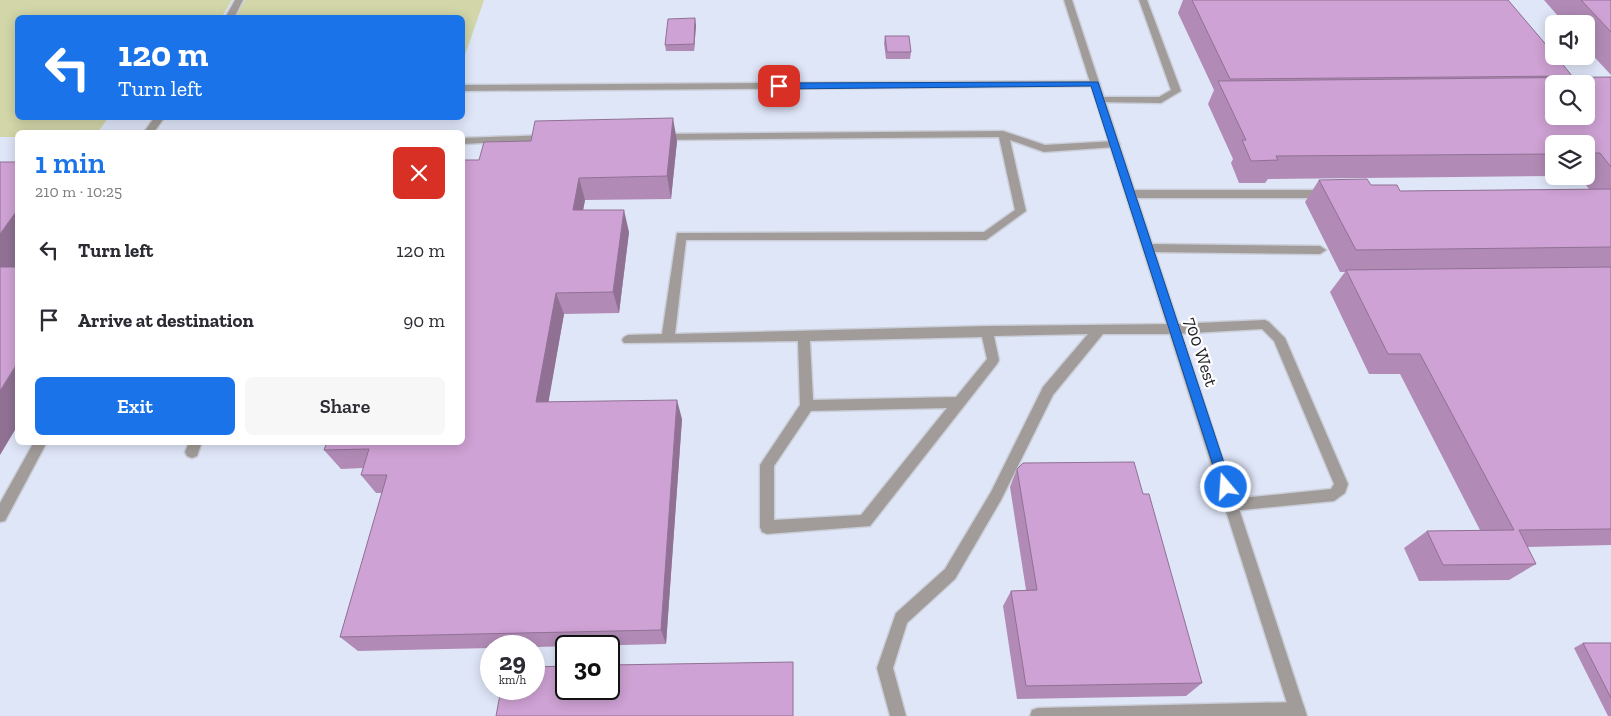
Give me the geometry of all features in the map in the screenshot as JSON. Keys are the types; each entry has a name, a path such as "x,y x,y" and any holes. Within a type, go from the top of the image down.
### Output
{"street":[{"path":"231,15 239,0"},
{"name":"700 West","path":"1068,0 1298,713"},
{"path":"1100,100 1161,100 1176,92 1143,0"},
{"path":"465,88 1095,84"},
{"path":"653,137 1003,134 1044,149 1115,144"},
{"path":"668,339 681,236 986,236 1021,210 1003,134"},
{"path":"465,141 563,138"},
{"path":"1131,194 1328,194"},
{"path":"1149,248 1320,250"},
{"path":"628,340 987,331 1175,329 1265,325 1279,338 1341,484 1340,490 1334,495 1232,505"},
{"path":"898,716 885,668 900,618 950,574 996,496 1048,391 1100,329"},
{"path":"804,336 807,406 767,464 767,526 865,521 992,360 987,331"},
{"path":"807,406 959,402"},
{"path":"0,516 39,445"},
{"path":"1038,716 1298,713"}],"shaded area":[{"path":"0,0 1611,0 1611,716 0,716"}],"green space":[{"path":"0,0 232,0 223,15 15,15 15,120 107,120 99,130 15,130 15,137 0,137"},
{"path":"245,0 484,0 465,55 465,15 236,15"}],"building":[{"path":"1192,0 1508,0 1545,43 1545,65 1563,65 1571,75 1545,76 1230,79"},
{"path":"1581,0 1611,0 1611,32"},
{"path":"695,18 694,44 665,45 668,19"},
{"path":"885,36 909,36 911,52 887,52"},
{"path":"1595,77 1611,77 1611,167 1600,153 1595,153 1595,135 1545,135 1545,154 1276,156 1278,160 1251,161 1242,140 1246,140 1218,81 1545,78 1545,125 1595,125"},
{"path":"673,118 667,176 579,178 573,210 624,210 613,292 556,293 536,402 677,400 661,630 340,637 387,475 361,475 369,449 324,450 326,445 465,445 465,160 479,160 484,142 531,141 535,121"},
{"path":"0,162 15,162 15,213 0,234"},
{"path":"1367,179 1371,185 1397,185 1400,191 1611,189 1611,247 1356,250 1319,180"},
{"path":"0,267 15,267 15,367 0,391"},
{"path":"1611,267 1611,529 1519,530 1536,564 1443,565 1427,531 1514,530 1420,354 1388,354 1346,270"},
{"path":"1134,462 1143,494 1149,494 1202,683 1026,686 1011,591 1037,590 1017,469 1023,463"},
{"path":"1583,643 1611,643 1611,698"},
{"path":"793,662 793,716 496,716 499,700 545,700 545,667 555,666 555,700 620,700 620,665"}],"route":[{"path":"779,86 1095,84 1226,487"}]}
